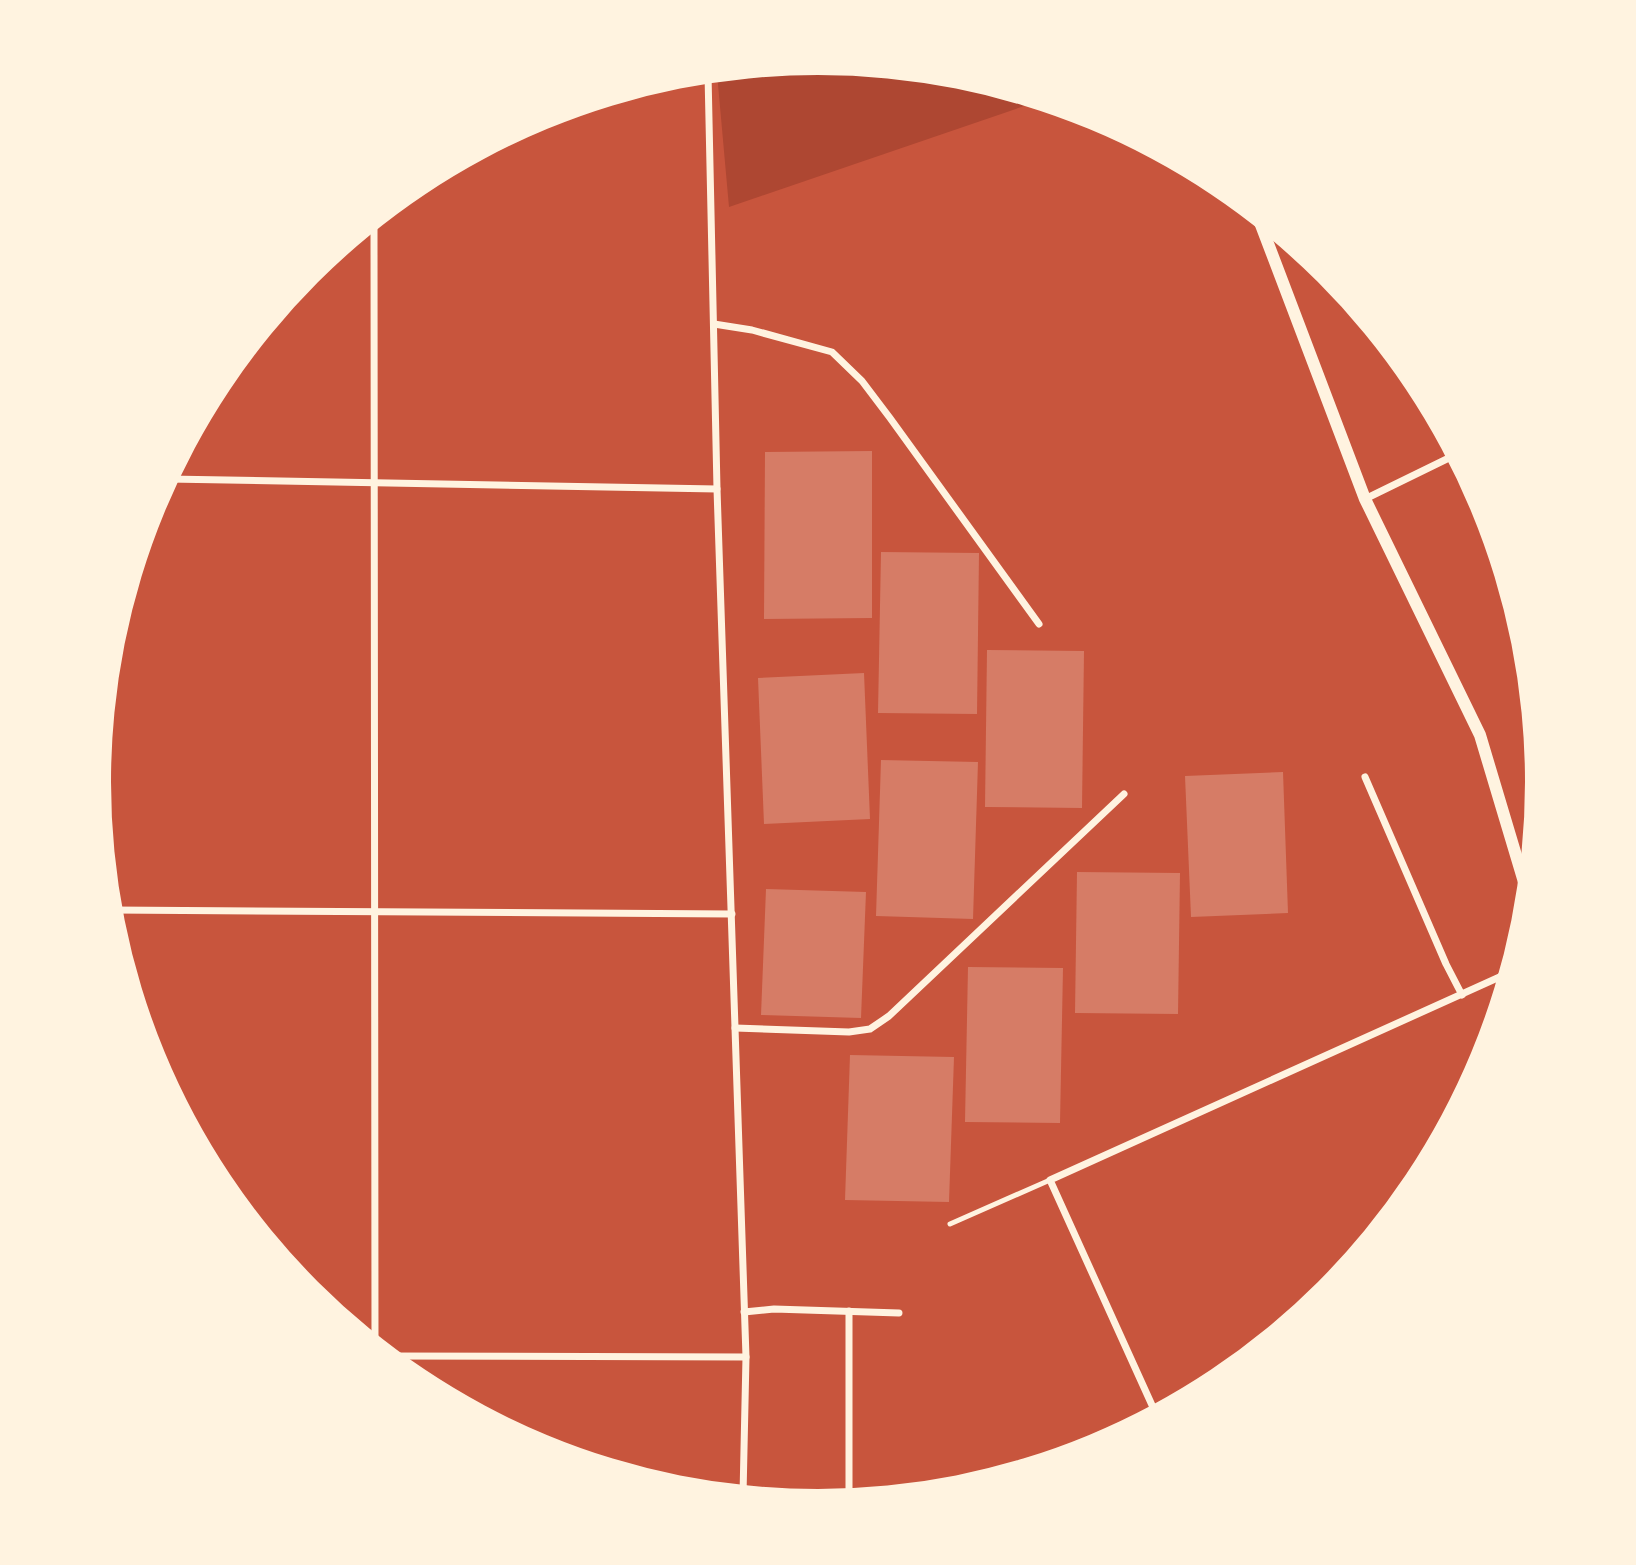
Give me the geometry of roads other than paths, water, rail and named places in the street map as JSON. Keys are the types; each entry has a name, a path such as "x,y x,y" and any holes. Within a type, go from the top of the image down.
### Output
{"street":[{"path":"708,84 718,489 746,1357 743,1485"},
{"path":"374,232 375,1334"},
{"path":"1265,234 1365,499 1480,735 1521,859"},
{"path":"714,324 752,330 832,352 862,381 883,408 1039,624"},
{"path":"1365,499 1446,459"},
{"path":"180,479 718,489"},
{"path":"1365,777 1462,995"},
{"path":"735,1028 849,1032 870,1029 889,1016 1124,794"},
{"path":"122,910 732,914"},
{"path":"1152,1406 1050,1181 1497,979"},
{"path":"744,1312 774,1309 899,1313"},
{"path":"849,1311 849,1489"},
{"path":"404,1356 746,1357"}],"lane":[{"path":"950,1224 1050,1181"}]}
